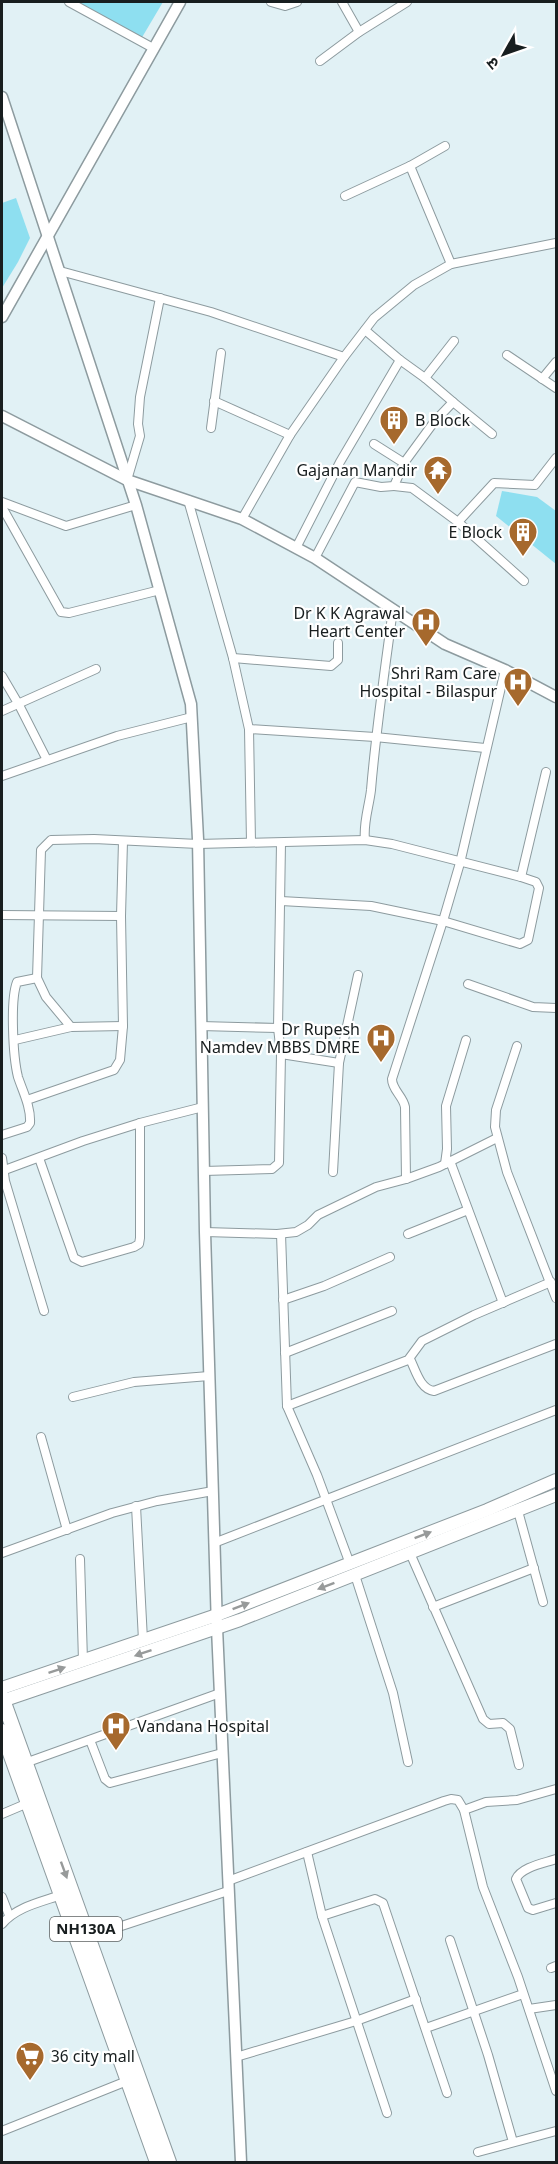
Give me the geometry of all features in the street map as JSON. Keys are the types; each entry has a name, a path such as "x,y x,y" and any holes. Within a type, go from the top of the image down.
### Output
{"highway":[{"name":"NH130A","path":"2,1696 67,1899 88,1937 158,2163"},
{"name":"NH130A","path":"2,1731 133,2079 169,2163"}],"main road":[{"path":"2,1696 217,1628 556,1480"},
{"path":"2,1696 83,1661 353,1569 410,1553 556,1495"}],"street":[{"path":"69,2 153,48"},
{"path":"2,317 180,2"},
{"path":"271,2 285,6 297,2"},
{"path":"342,2 359,32"},
{"path":"320,61 359,32 407,2"},
{"path":"2,97 136,505 191,704 198,844 205,1232 216,1615 241,2163"},
{"path":"345,196 410,166 446,146"},
{"path":"410,166 451,264"},
{"path":"242,519 290,435 374,318 414,285 451,264 556,243"},
{"path":"60,271 211,312 344,357"},
{"path":"127,480 140,436 138,424 140,397 160,298"},
{"path":"365,330 492,434"},
{"path":"425,378 454,341"},
{"path":"211,428 221,352"},
{"path":"507,355 556,388"},
{"path":"296,548 340,462 400,360"},
{"path":"542,379 556,362"},
{"path":"214,401 290,435"},
{"path":"394,486 404,463 434,422 453,402"},
{"path":"2,416 127,480 242,519 315,558 445,644 505,670 556,697"},
{"path":"374,444 404,463"},
{"path":"458,522 494,483 535,485 553,470 556,458"},
{"path":"315,558 355,482 381,487 394,486 412,488 458,522 524,581"},
{"path":"188,500 233,658 249,729 251,842"},
{"path":"2,502 66,526 136,505"},
{"path":"2,507 61,612 69,613 160,590"},
{"path":"365,840 364,829 370,796 375,737 393,609"},
{"path":"233,658 331,666 338,660 338,643"},
{"path":"2,711 96,669"},
{"path":"406,1179 405,1107 393,1086 392,1079 460,863 505,670"},
{"path":"2,676 47,760"},
{"path":"2,776 117,736 192,717"},
{"path":"249,729 375,737 485,748"},
{"path":"521,877 546,772"},
{"path":"71,1027 45,997 37,978 41,850 51,840 84,839 198,844 365,840 392,844 521,877 536,882 539,888 528,940 520,944 443,921 371,906 281,901"},
{"path":"27,1100 116,1068 120,1060 123,1026 121,916 123,841"},
{"path":"204,1171 269,1169 277,1166 281,1054 278,1028 281,843"},
{"path":"2,915 121,916"},
{"path":"333,1172 339,1063 358,975"},
{"path":"2,1135 29,1125 31,1120 17,1070 12,997 16,984 20,980 37,978"},
{"path":"468,984 533,1007 556,1008"},
{"path":"15,1040 71,1027 123,1026"},
{"path":"201,1026 278,1028"},
{"path":"466,1040 446,1106 447,1162 503,1303"},
{"path":"517,1046 496,1110 495,1127 507,1172 553,1285 556,1298"},
{"path":"281,1054 339,1063"},
{"path":"2,1171 83,1141 203,1107"},
{"path":"39,1158 74,1258 82,1262 134,1248 139,1244 140,1238 140,1123"},
{"path":"205,1232 281,1234 302,1229 318,1215 376,1187 406,1179 497,1138"},
{"path":"2,1158 2,1171 44,1311"},
{"path":"408,1234 468,1210"},
{"path":"281,1234 287,1406 353,1569 393,1693 408,1762"},
{"path":"283,1300 324,1286 390,1257"},
{"path":"287,1406 410,1359 416,1346 422,1341 503,1303 553,1285"},
{"path":"285,1353 392,1311"},
{"path":"410,1359 423,1385 427,1389 434,1390 556,1344"},
{"path":"73,1397 134,1382 209,1376"},
{"path":"214,1543 556,1410"},
{"path":"41,1437 67,1530"},
{"path":"2,1553 112,1513 213,1491"},
{"path":"136,1506 143,1640"},
{"path":"518,1511 543,1602"},
{"path":"410,1553 483,1719 489,1724 503,1723 508,1727 519,1766"},
{"path":"80,1559 83,1661"},
{"path":"434,1607 534,1568"},
{"path":"25,1763 220,1693"},
{"path":"90,1740 105,1779 110,1783 222,1754"},
{"path":"464,1810 486,1802 517,1800 556,1789"},
{"path":"88,1937 228,1886 307,1852 451,1799 460,1801 483,1887 524,1994 556,2091"},
{"path":"2,1814 28,1803"},
{"path":"307,1852 322,1916 387,2113"},
{"path":"556,1859 522,1871 516,1879 528,1908 533,1910 556,1903"},
{"path":"2,1896 9,1915"},
{"path":"2,1924 9,1915 67,1899"},
{"path":"322,1916 373,1900 381,1902 447,2093"},
{"path":"450,1940 513,2142"},
{"path":"426,2028 524,1994"},
{"path":"236,2057 356,2021 416,1999"},
{"path":"529,2009 556,2005"},
{"path":"2,2131 133,2079"},
{"path":"478,2152 556,2131"}],"shaded area":[{"path":"77,2 163,2 141,39"},
{"path":"16,198 30,238 2,288 2,203"},
{"path":"502,491 537,497 556,511 556,564 496,516"}],"place":[{"name":"B Block","path":"394,446"},
{"name":"Gajanan Mandir","path":"438,496"},
{"name":"E Block","path":"523,558"},
{"name":"Dr K K Agrawal Heart Center","path":"426,648"},
{"name":"Shri Ram Care Hospital - Bilaspur","path":"518,708"},
{"name":"Dr Rupesh Namdev MBBS DMRE","path":"381,1064"},
{"name":"Vandana Hospital","path":"116,1752"},
{"name":"36 city mall","path":"30,2082"}]}
